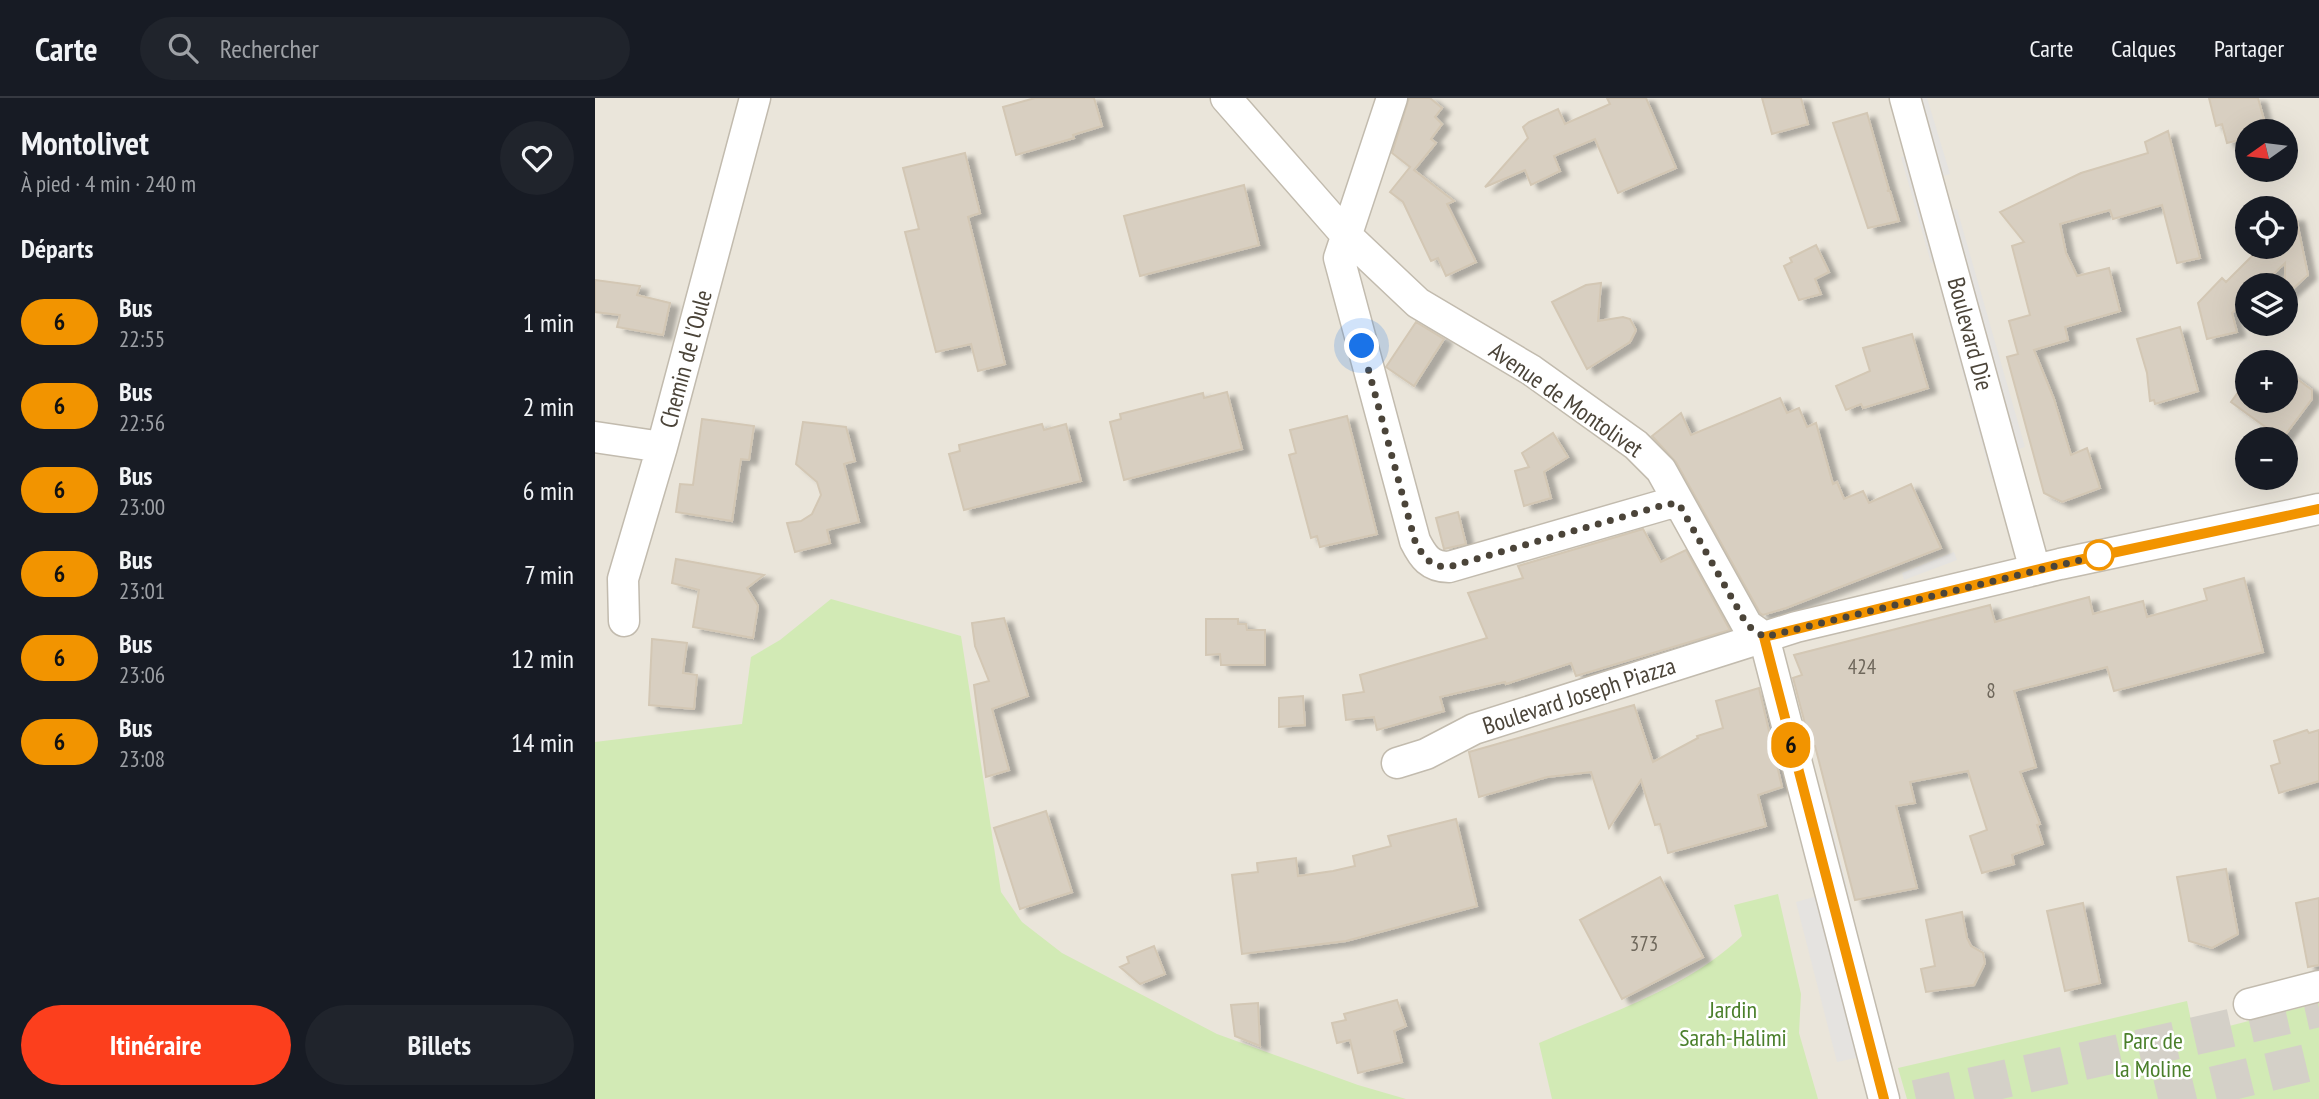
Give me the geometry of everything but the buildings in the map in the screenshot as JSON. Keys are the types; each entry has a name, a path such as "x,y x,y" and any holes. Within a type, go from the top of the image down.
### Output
{"street":[{"name":"Chemin de l'Oule","path":"624,621 623,579 662,447 755,98"},
{"name":"Avenue de Montolivet","path":"1226,98 1346,235 1426,310 1531,370 1636,445 1661,470 1747,625 1764,637 1884,1099"},
{"path":"1392,98 1339,258 1415,541 1431,564 1449,567 1667,504 1679,504"},
{"name":"Boulevard Die","path":"1905,98 2035,569"},
{"path":"595,437 662,447"},
{"name":"Boulevard Joseph Piazza","path":"1397,763 1426,754 1474,729 1764,637 2035,569 2319,509"},
{"path":"2249,1004 2319,986"}],"shaded area":[{"path":"595,98 2319,98 2319,1099 595,1099"},
{"path":"1916,98 1927,98 1950,174 1940,177"},
{"path":"1909,155 1938,260 1931,263 1901,157"},
{"path":"1957,209 2025,447 2016,450 1949,211"},
{"path":"1946,287 2000,478 1992,480 1940,289"},
{"path":"1954,552 1957,560 1904,580 1902,573"},
{"path":"1829,813 1850,899 1833,904 1842,939 1857,933 1888,1051 1837,1062 1796,902 1829,893 1810,818"}],"green space":[{"path":"831,599 961,636 1001,892 1022,922 1062,953 1217,1034 1358,1085 1406,1099 595,1099 595,742 742,724 751,657 780,640"},
{"name":"Jardin Sarah-Halimi","path":"1778,894 1801,994 1799,1033 1818,1099 1552,1099 1539,1043 1646,998 1697,971 1742,936 1734,905"},
{"name":"Parc de la Moline","path":"2187,1001 2194,1035 2319,1003 2319,1099 1907,1099 1898,1068"}],"tunnel":[{"path":"1916,1099 2319,1008"},
{"path":"2158,1099 2319,1060"}],"bus line":[{"name":"6","path":"1884,1099 1764,637 2060,564 2319,509"}],"route":[{"path":"1362,346 1415,541 1423,557 1440,567 1449,567 1667,504 1679,504 1747,625 1764,637 2109,553 2099,555"}]}
